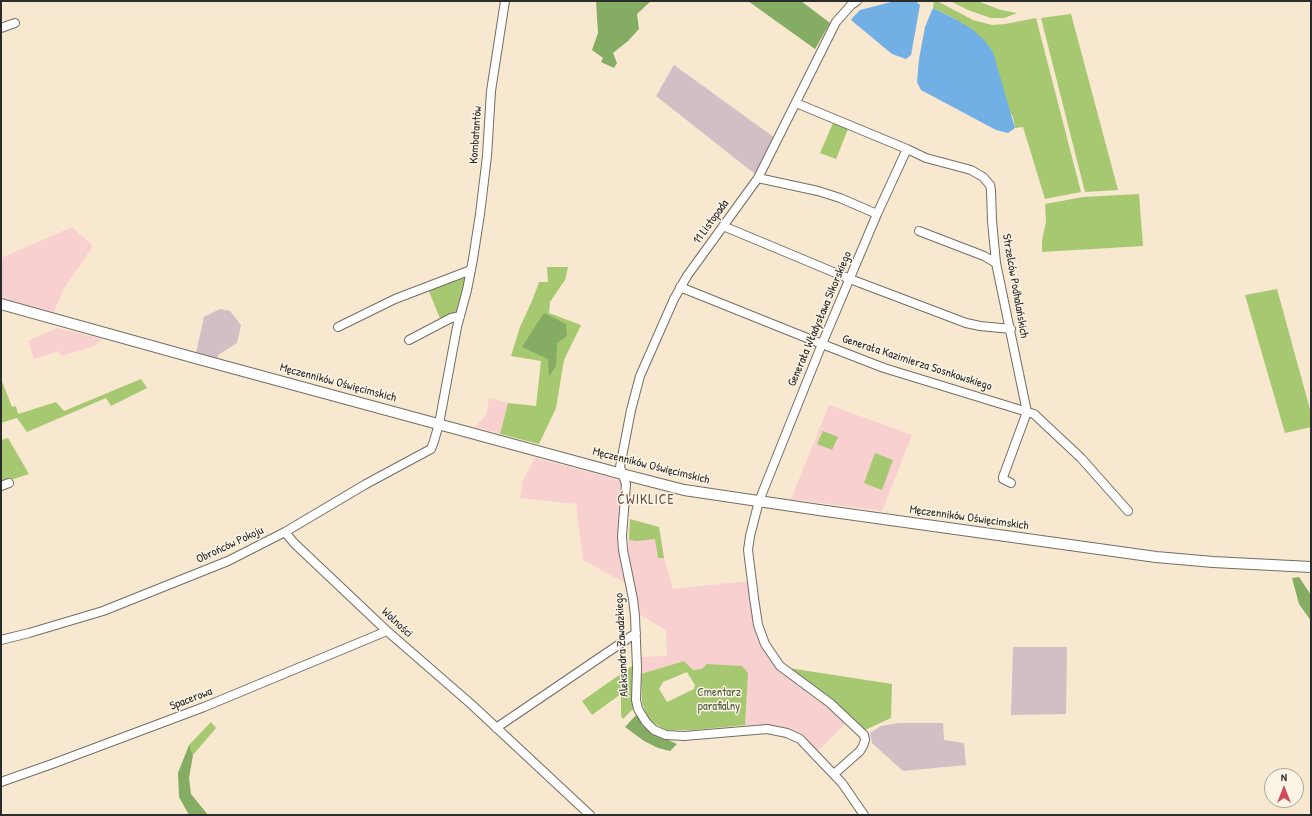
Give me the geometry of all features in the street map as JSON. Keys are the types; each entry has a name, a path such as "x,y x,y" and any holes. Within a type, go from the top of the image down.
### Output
{"main road":[{"name":"Męczenników Oświęcimskich","path":"1,304 684,490 1156,557 1213,562 1311,567"}],"street":[{"name":"Kombatantów","path":"439,424 460,316 471,270 480,214 487,156 491,91 505,1"},
{"name":"11 Listopada","path":"622,474 621,464 631,410 640,376 680,287 758,178 836,22 851,5 857,1"},
{"path":"1,28 15,23"},
{"name":"Strzelców Podhalańskich","path":"796,103 926,158 971,170 984,177 992,190 992,221 996,263 1028,412"},
{"name":"Generała Władysława Sikorskiego","path":"834,774 860,751 865,740 864,735 830,703 780,666 765,644 758,625 748,550 759,501 822,344 877,214 907,149"},
{"path":"758,178 818,191 840,198 877,214"},
{"path":"723,226 850,278 966,323 1011,329"},
{"path":"919,231 984,256 996,263"},
{"path":"338,327 395,299 471,270"},
{"name":"Generała Kazimierza Sosnkowskiego","path":"680,287 884,368 1028,412"},
{"path":"409,340 451,318 460,316"},
{"path":"1012,483 1003,479 1003,477 1028,412 1034,414 1081,458 1128,510"},
{"name":"Obrońców Pokoju","path":"1,640 103,611 228,561 285,532 366,484 428,451 433,446 439,424"},
{"name":"Aleksandra Zawadzkiego","path":"622,474 626,484 622,536 623,550 633,599 636,633 637,705 646,722 654,730 666,735 684,736 767,729 787,733 800,738 846,788 864,815"},
{"name":"Wolności","path":"285,532 294,543 387,631 496,728 590,815"},
{"name":"Spacerowa","path":"1,782 204,707 387,631"},
{"path":"496,728 636,633"}],"shaded area":[{"path":"674,65 775,138 755,174 656,96"},
{"path":"72,227 93,246 63,290 54,312 1,298 1,258"},
{"path":"220,309 230,311 241,325 237,343 218,355 218,358 196,353 204,317"},
{"path":"57,328 102,339 95,346 61,356 58,351 34,359 28,341"},
{"path":"489,398 508,403 500,434 475,427 486,415"},
{"path":"829,405 912,435 882,511 791,499"},
{"path":"535,458 622,481 619,535 622,567 627,584 583,560 576,504 520,498 523,480"},
{"path":"630,519 659,527 664,558 673,589 748,581 753,626 762,647 777,670 827,704 846,723 818,751 802,736 788,729 766,725 745,725 748,673 702,669 693,670 684,661 641,674 640,657 667,656 666,630 639,614 628,548"},
{"path":"1013,647 1067,647 1066,714 1011,715"},
{"path":"899,723 943,723 944,740 964,743 966,765 903,771 872,743 870,733 881,726"}],"green space":[{"path":"596,1 651,1 637,14 639,29 628,41 613,53 617,63 614,68 601,62 603,58 592,50 598,33"},
{"path":"748,1 801,1 830,23 815,49"},
{"path":"934,1 937,1 973,20 992,25 1036,18 1081,192 1045,199 1023,127 1015,128 1013,117 955,19 933,8"},
{"path":"950,1 977,1 1001,10 1017,13 1004,18 991,18 968,10"},
{"path":"1071,14 1118,190 1085,192 1041,18"},
{"path":"833,123 848,129 836,159 820,153"},
{"path":"1139,194 1143,246 1042,252 1042,240 1046,222 1045,204 1083,197"},
{"path":"547,267 568,267 565,280 550,302 549,313 581,325 564,360 556,408 539,444 500,434 508,403 536,406 541,361 511,356 520,327 539,282 548,282"},
{"path":"467,274 459,314 441,321 428,289"},
{"path":"1277,289 1311,413 1311,427 1285,433 1245,295"},
{"path":"544,313 566,324 567,336 557,343 556,366 549,376 548,359 522,347"},
{"path":"1,379 12,407 16,406 18,414 56,402 64,411 141,379 147,388 111,406 106,398 27,432 17,418 1,423"},
{"path":"823,431 838,437 832,450 817,444"},
{"path":"8,438 29,474 1,483 1,440"},
{"path":"875,453 893,460 882,490 864,483"},
{"path":"630,519 659,527 664,558 658,558 655,539 637,541 629,540"},
{"path":"1299,577 1311,595 1311,621 1299,604 1292,578"},
{"name":"Cmentarz parafialny","path":"684,661 693,670 702,669 707,664 742,666 748,673 745,725 694,730 665,730 648,719 642,703 641,674","holes":["687,672 695,685 694,689 667,702 659,689 663,682"]},
{"path":"632,666 634,708 623,719 621,716 621,694 592,715 582,701"},
{"path":"789,668 892,684 891,718 863,731"},
{"path":"637,714 653,733 677,744 670,751 658,748 644,741 625,727"},
{"path":"211,722 216,728 193,755 189,745"},
{"path":"189,745 193,755 189,778 191,794 208,815 189,815 179,797 178,773"}],"water":[{"path":"895,1 916,1 920,5 911,55 906,59 892,54 851,20 860,10"},
{"path":"933,8 972,29 984,40 993,52 1015,128 1008,133 996,130 921,90 917,82 919,59 925,27"}],"district":[{"name":"ĆWIKLICE","path":"646,500"}]}
